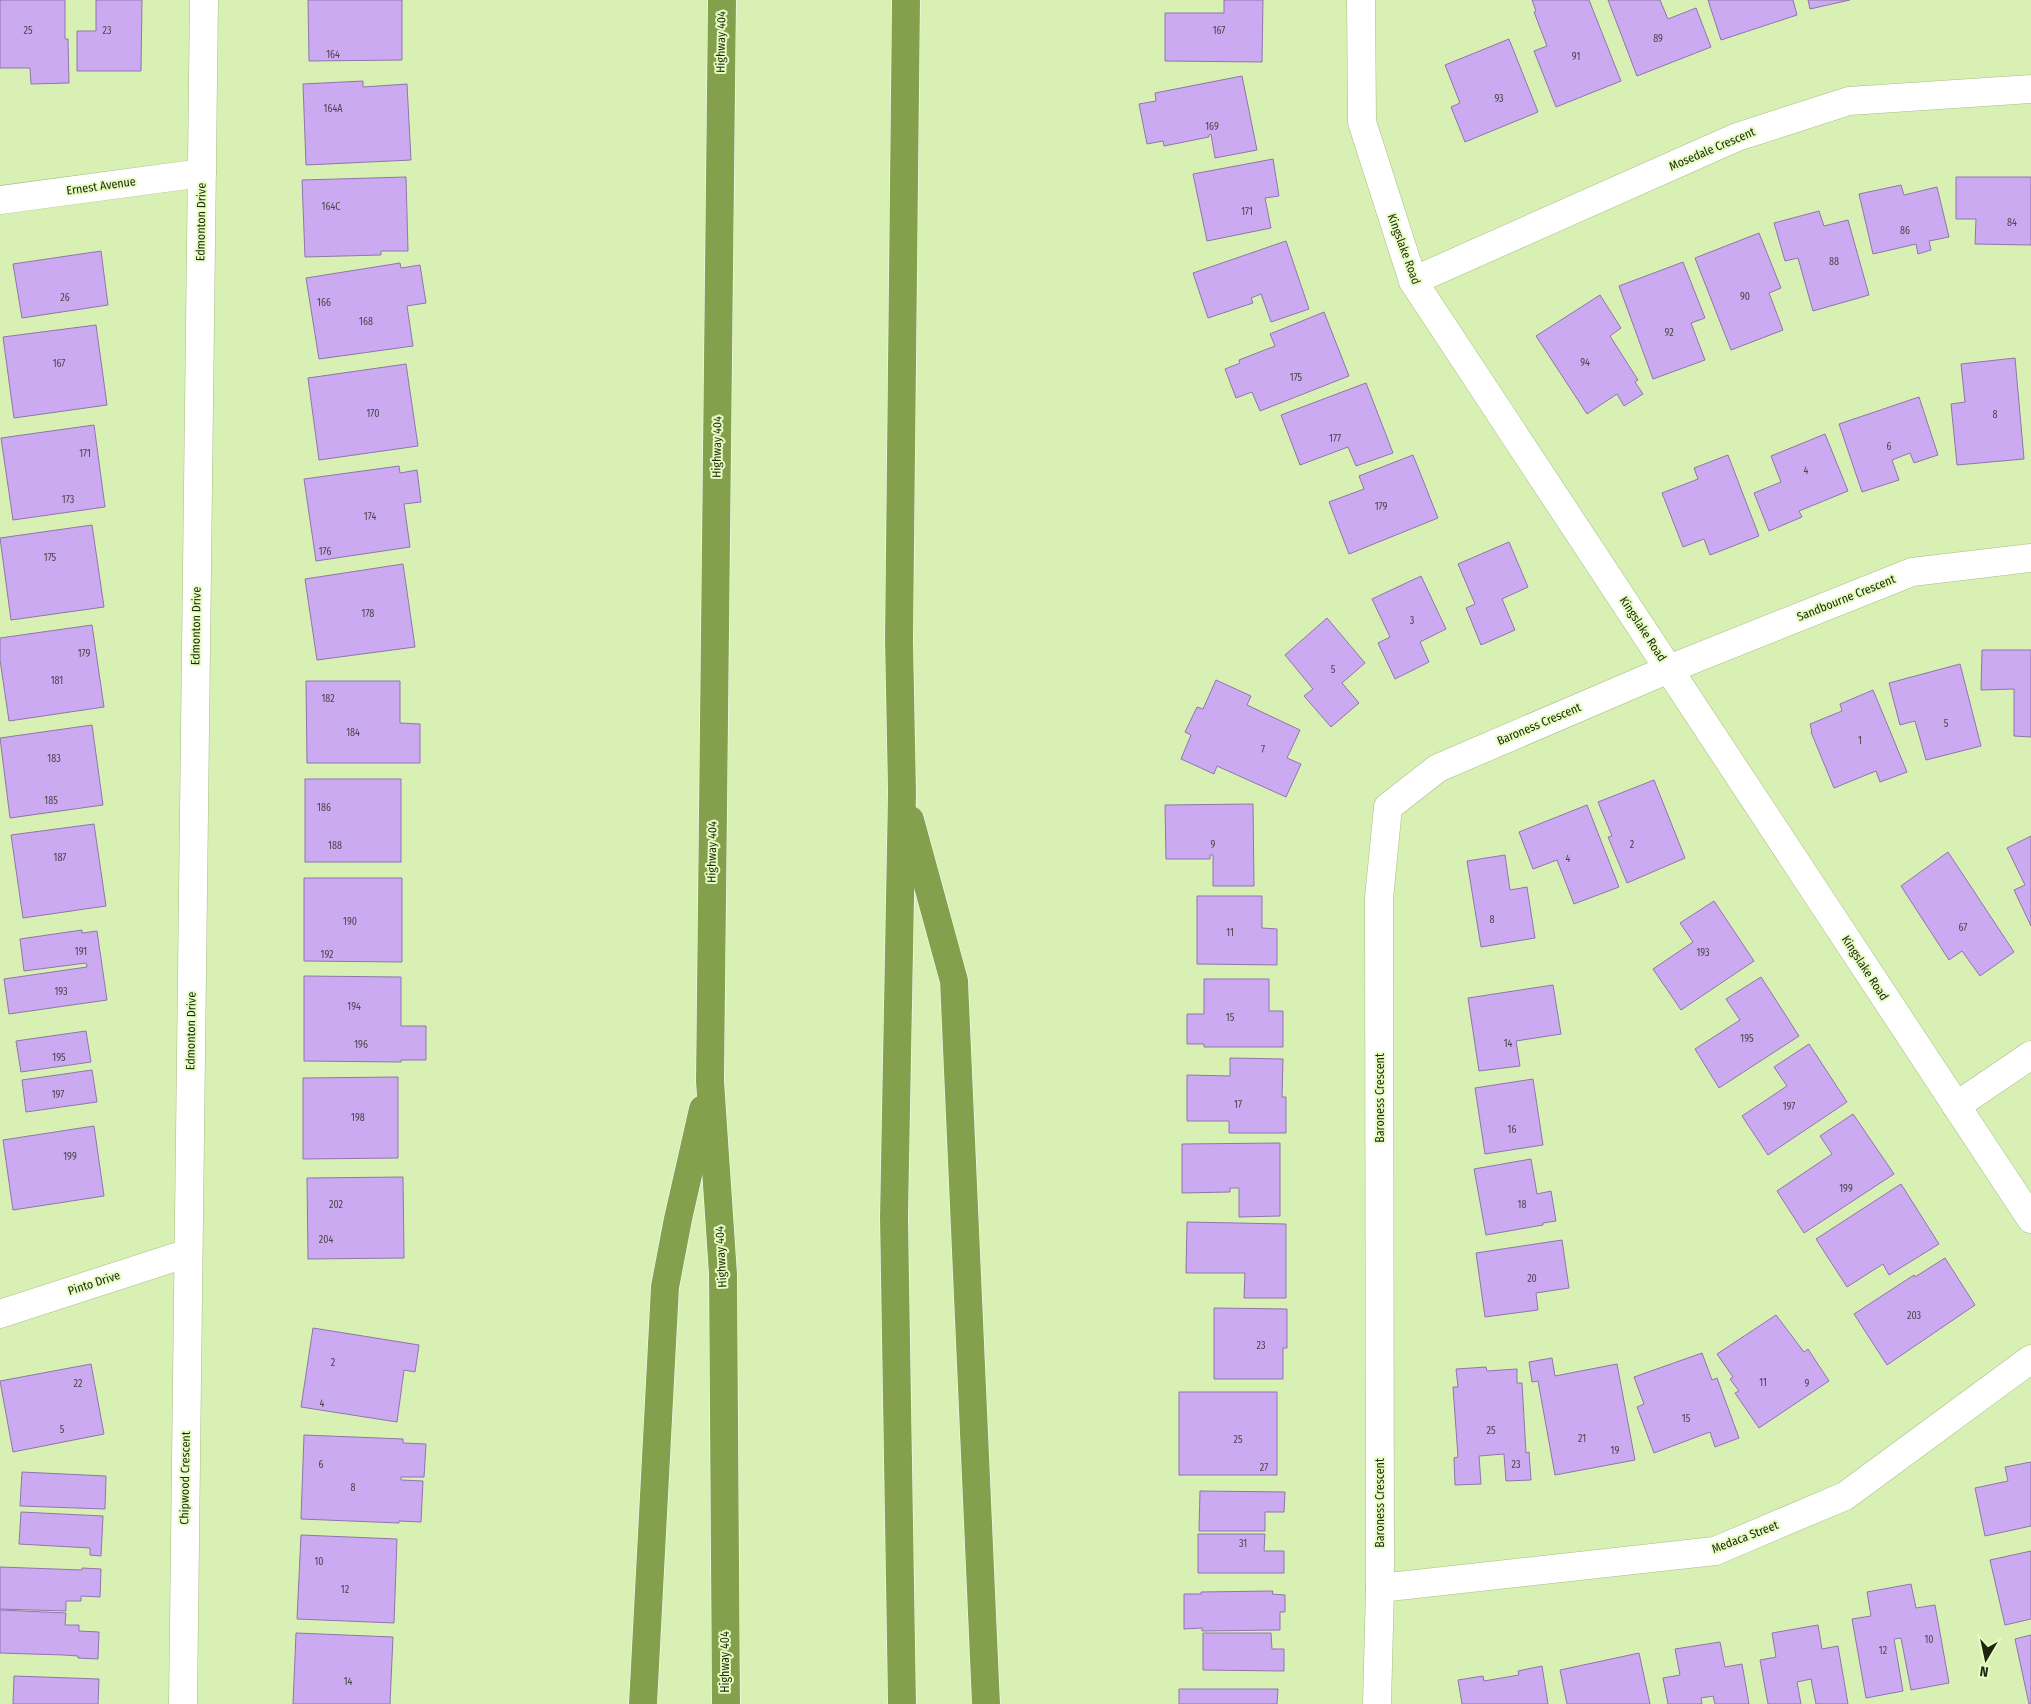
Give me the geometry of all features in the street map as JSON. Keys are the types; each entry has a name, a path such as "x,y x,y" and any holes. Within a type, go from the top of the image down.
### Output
{"highway":[{"name":"Highway 404","path":"722,0 710,1081 723,1274 726,1704"},
{"path":"902,1704 894,1217 902,792 899,640 906,0"},
{"path":"902,792 954,981 986,1704"},
{"path":"643,1704 665,1287 678,1219 710,1081"}],"street":[{"name":"Edmonton Drive","path":"188,1253 204,0"},
{"name":"Kingslake Road","path":"1361,0 1362,122 1413,281 2031,1219"},
{"name":"Mosedale Crescent","path":"1413,281 1737,137 1849,101 2031,89"},
{"name":"Ernest Avenue","path":"0,200 202,173"},
{"name":"Sandbourne Crescent","path":"1669,669 1912,572 2031,558"},
{"name":"Baroness Crescent","path":"1377,1704 1380,1588 1380,898 1388,807 1438,768 1669,669"},
{"path":"1956,1106 2031,1054"},
{"name":"Pinto Drive","path":"0,1314 188,1253"},
{"name":"Chipwood Crescent","path":"183,1704 188,1253"},
{"name":"Medaca Street","path":"1380,1588 1715,1551 1845,1496 2031,1358"}],"building":[{"path":"0,0 65,0 65,39 68,39 69,83 31,84 30,68 0,68"},
{"path":"96,0 142,0 141,71 77,71 77,31 96,31"},
{"path":"308,0 402,0 402,60 309,61"},
{"path":"1224,0 1263,0 1262,62 1165,61 1165,13 1224,13"},
{"path":"1532,0 1589,0 1621,81 1556,107 1534,51 1547,46 1534,12 1536,11"},
{"path":"1608,0 1660,0 1668,19 1696,8 1711,47 1637,76"},
{"path":"1708,0 1793,0 1797,15 1721,40"},
{"path":"1808,0 1850,0 1810,9"},
{"path":"1509,39 1538,112 1465,142 1451,107 1460,103 1445,65"},
{"path":"1242,76 1257,150 1215,158 1211,134 1209,137 1164,146 1163,141 1147,144 1139,104 1156,101 1155,93"},
{"path":"363,81 363,87 407,84 411,160 306,165 303,84"},
{"path":"1273,159 1279,196 1265,198 1271,228 1207,241 1193,174"},
{"path":"406,177 408,251 381,251 381,255 305,257 302,180"},
{"path":"1956,177 2031,177 2031,245 1975,244 1976,219 1956,219"},
{"path":"1901,185 1904,195 1937,187 1949,237 1929,241 1931,250 1918,254 1916,244 1873,254 1859,194"},
{"path":"1819,211 1824,226 1848,220 1869,295 1813,311 1798,258 1785,261 1774,223"},
{"path":"1759,233 1781,288 1769,293 1783,330 1731,350 1695,258"},
{"path":"1286,241 1309,309 1271,322 1261,294 1251,298 1253,303 1208,318 1193,273"},
{"path":"101,251 108,305 22,318 13,264"},
{"path":"1683,262 1705,318 1691,323 1705,360 1653,379 1619,286"},
{"path":"400,263 401,268 420,265 426,303 407,306 413,346 319,359 306,278"},
{"path":"1600,295 1621,328 1610,336 1638,380 1635,382 1643,394 1624,406 1617,394 1587,414 1536,336"},
{"path":"1324,312 1349,376 1260,411 1252,392 1236,398 1225,369 1240,363 1239,360 1275,346 1270,334"},
{"path":"96,325 107,405 14,418 3,337"},
{"path":"2015,358 2024,459 1957,465 1951,404 1965,402 1961,364"},
{"path":"406,364 418,446 319,460 308,378"},
{"path":"1366,383 1393,453 1356,466 1348,447 1300,465 1281,415"},
{"path":"1919,397 1938,455 1914,463 1910,453 1892,460 1899,480 1862,492 1839,424"},
{"path":"94,425 105,507 13,520 1,438"},
{"path":"1825,434 1848,491 1799,511 1802,517 1769,531 1754,493 1781,482 1771,456"},
{"path":"1413,455 1438,518 1349,554 1329,502 1364,489 1359,476"},
{"path":"1728,455 1759,536 1710,555 1704,539 1683,547 1662,493 1698,479 1694,468"},
{"path":"399,466 400,473 417,470 421,502 404,504 410,547 316,561 304,479"},
{"path":"92,525 104,607 11,620 0,538"},
{"path":"1509,542 1528,587 1502,599 1515,630 1481,645 1466,608 1475,604 1458,564"},
{"path":"403,564 415,647 317,660 305,579"},
{"path":"1421,576 1446,629 1420,642 1429,662 1395,679 1378,643 1390,637 1372,599"},
{"path":"1327,618 1365,663 1342,683 1359,703 1331,727 1304,696 1313,689 1285,655"},
{"path":"92,625 104,707 9,721 0,660 0,638"},
{"path":"1982,650 2031,650 2031,737 2014,736 2014,689 1981,690"},
{"path":"1960,664 1981,746 1926,760 1915,721 1900,725 1889,683"},
{"path":"1216,680 1251,696 1247,705 1300,730 1287,758 1301,764 1286,797 1217,766 1214,774 1181,759 1191,735 1185,732 1197,707 1203,709"},
{"path":"306,681 400,681 400,723 420,724 420,763 307,763"},
{"path":"1873,690 1907,772 1880,782 1876,771 1834,788 1811,732 1810,724 1842,711 1840,704"},
{"path":"92,725 103,805 10,818 0,738"},
{"path":"305,779 401,779 401,862 305,862"},
{"path":"1654,780 1685,858 1627,883 1608,837 1612,836 1598,802"},
{"path":"1253,804 1254,886 1213,886 1213,855 1210,855 1210,859 1166,859 1165,805"},
{"path":"1587,805 1619,887 1574,904 1557,860 1533,869 1519,832"},
{"path":"94,824 106,906 23,918 11,835"},
{"path":"2031,836 2031,926 2014,890 2025,885 2007,848"},
{"path":"1948,852 2014,952 1980,976 1962,951 1949,960 1901,886"},
{"path":"1505,855 1510,890 1527,887 1535,938 1481,947 1467,861"},
{"path":"304,878 402,878 402,962 304,961"},
{"path":"1197,896 1262,896 1262,928 1277,929 1277,965 1197,964"},
{"path":"1714,901 1754,961 1681,1010 1653,969 1693,942 1680,923"},
{"path":"82,930 82,933 97,931 107,1000 9,1014 4,979 87,967 86,963 24,971 20,939"},
{"path":"304,976 401,977 401,1026 426,1026 426,1060 401,1060 401,1062 304,1061"},
{"path":"1761,977 1799,1036 1719,1088 1695,1049 1740,1020 1726,999"},
{"path":"1204,979 1269,979 1269,1011 1283,1011 1283,1047 1204,1047 1204,1044 1187,1044 1187,1014 1204,1014"},
{"path":"1553,985 1561,1034 1516,1041 1520,1066 1479,1071 1468,998"},
{"path":"86,1031 91,1062 21,1072 16,1041"},
{"path":"1809,1044 1847,1102 1768,1155 1742,1116 1787,1086 1774,1067"},
{"path":"1230,1058 1283,1059 1282,1097 1286,1097 1286,1133 1229,1133 1229,1121 1187,1121 1187,1075 1230,1076"},
{"path":"92,1070 97,1102 26,1112 22,1080"},
{"path":"398,1077 398,1158 303,1159 303,1078"},
{"path":"1533,1079 1543,1145 1485,1154 1475,1088"},
{"path":"1853,1114 1894,1174 1804,1233 1777,1191 1832,1154 1820,1136"},
{"path":"94,1126 104,1196 13,1210 3,1140"},
{"path":"1280,1143 1280,1216 1239,1217 1239,1188 1230,1188 1230,1192 1182,1193 1182,1144"},
{"path":"1531,1159 1537,1194 1551,1191 1556,1221 1486,1235 1474,1169"},
{"path":"403,1177 404,1258 308,1259 307,1178"},
{"path":"1901,1184 1939,1244 1889,1275 1883,1264 1847,1287 1816,1239"},
{"path":"1187,1222 1286,1224 1286,1298 1244,1298 1245,1273 1186,1273"},
{"path":"1562,1240 1569,1288 1536,1293 1538,1310 1485,1317 1476,1253"},
{"path":"1945,1258 1975,1305 1887,1365 1854,1314 1914,1275 1915,1277"},
{"path":"1214,1308 1287,1309 1287,1348 1283,1348 1283,1379 1214,1379"},
{"path":"1776,1315 1804,1352 1808,1349 1829,1381 1759,1428 1735,1393 1739,1391 1730,1379 1733,1377 1717,1354"},
{"path":"313,1328 419,1345 415,1372 404,1370 397,1422 301,1407"},
{"path":"1702,1353 1712,1380 1717,1378 1739,1438 1715,1447 1710,1432 1654,1453 1637,1407 1644,1404 1634,1377"},
{"path":"1552,1358 1555,1376 1617,1364 1635,1460 1555,1475 1538,1381 1532,1382 1529,1362"},
{"path":"91,1364 104,1434 13,1452 0,1381"},
{"path":"1486,1367 1487,1371 1517,1369 1517,1383 1522,1383 1526,1453 1529,1452 1531,1480 1506,1481 1504,1454 1479,1456 1481,1484 1455,1485 1454,1458 1458,1457 1453,1387 1458,1387 1456,1369"},
{"path":"1179,1392 1277,1392 1277,1475 1179,1475"},
{"path":"304,1435 403,1439 403,1443 426,1444 424,1477 401,1477 401,1480 423,1481 421,1522 399,1521 399,1523 301,1519"},
{"path":"2031,1462 2031,1526 1985,1536 1975,1488 2008,1481 2005,1467"},
{"path":"22,1472 106,1476 105,1509 20,1506"},
{"path":"1200,1491 1285,1492 1284,1512 1265,1512 1265,1531 1199,1531"},
{"path":"21,1512 103,1516 101,1556 90,1555 90,1548 19,1544"},
{"path":"1198,1534 1265,1534 1264,1551 1284,1551 1284,1573 1198,1573"},
{"path":"301,1535 397,1539 394,1623 297,1619"},
{"path":"2031,1551 2031,1619 2005,1625 1990,1560"},
{"path":"0,1567 101,1569 100,1597 81,1596 81,1601 66,1601 66,1611 0,1609"},
{"path":"1911,1584 1916,1608 1935,1605 1949,1683 1911,1690 1901,1638 1894,1639 1903,1691 1866,1698 1852,1619 1871,1616 1867,1592"},
{"path":"1273,1591 1272,1594 1285,1595 1285,1612 1280,1612 1280,1630 1202,1631 1202,1628 1184,1629 1184,1594"},
{"path":"0,1610 66,1613 65,1625 79,1625 79,1631 99,1632 98,1659 64,1655 0,1653"},
{"path":"1818,1625 1822,1649 1838,1646 1848,1704 1816,1704 1811,1679 1797,1682 1801,1704 1768,1704 1760,1660 1776,1657 1772,1633"},
{"path":"296,1633 393,1637 390,1704 293,1704"},
{"path":"1203,1633 1271,1633 1272,1649 1284,1649 1284,1671 1203,1670"},
{"path":"2031,1635 2031,1704 2029,1704 2015,1639"},
{"path":"1720,1642 1725,1667 1742,1664 1749,1704 1715,1704 1713,1696 1701,1698 1702,1704 1668,1704 1663,1678 1680,1675 1675,1649"},
{"path":"1639,1653 1650,1704 1567,1704 1560,1670"},
{"path":"1542,1666 1548,1704 1462,1704 1458,1680 1483,1676 1484,1681 1519,1675 1518,1671"},
{"path":"14,1676 99,1679 98,1704 13,1704"},
{"path":"1179,1689 1278,1689 1277,1704 1179,1704"}]}
